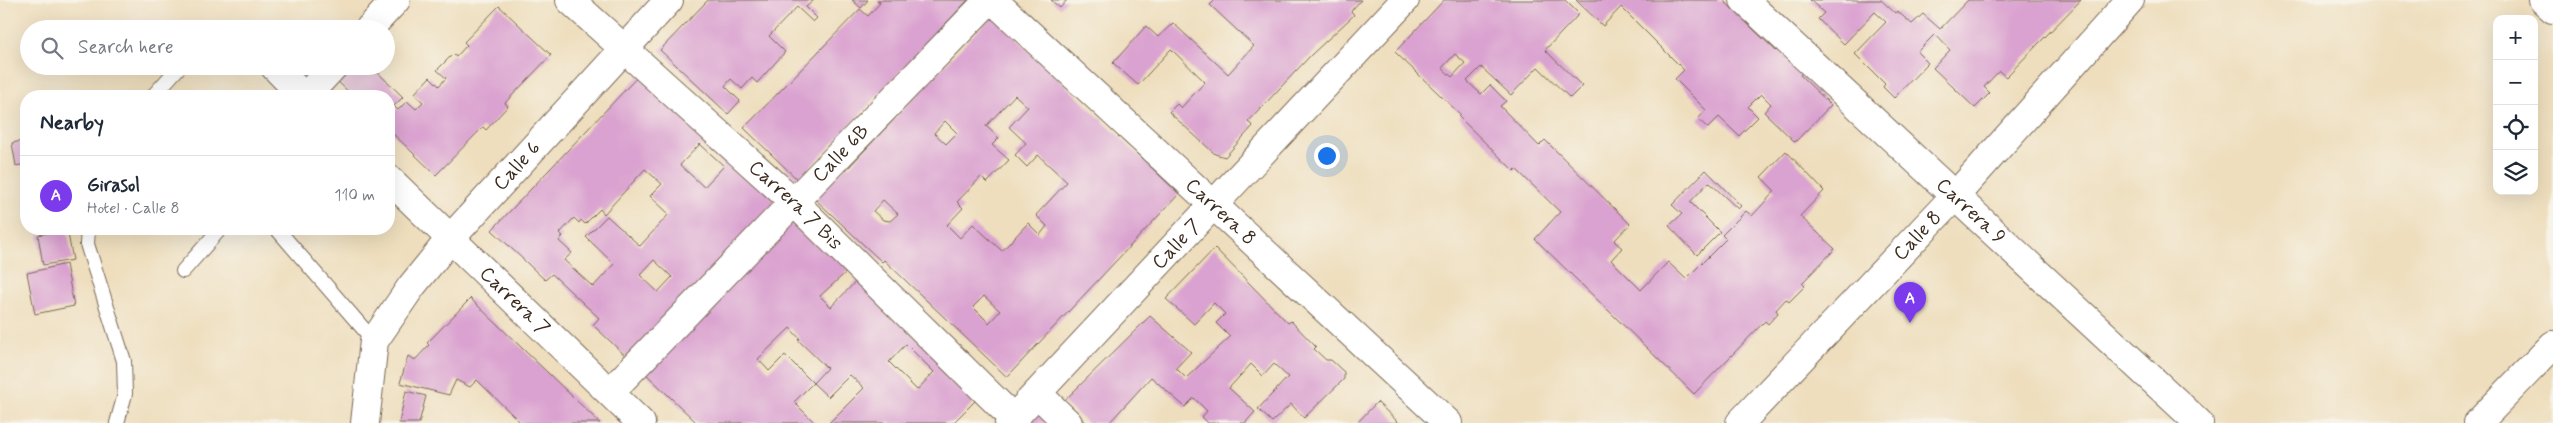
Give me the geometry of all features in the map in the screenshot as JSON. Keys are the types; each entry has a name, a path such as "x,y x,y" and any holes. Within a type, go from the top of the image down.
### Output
{"street":[{"path":"377,20 396,0"},
{"name":"Carrera 7 Bis","path":"570,0 794,202 1011,421"},
{"name":"Calle 6","path":"374,341 411,287 450,239 669,0"},
{"name":"Calle 6B","path":"610,392 989,0"},
{"name":"Carrera 8","path":"993,0 1448,423"},
{"name":"Calle 7","path":"1011,421 1405,0"},
{"name":"Calle 8","path":"1740,423 1956,196 2130,0"},
{"path":"2543,0 2553,9"},
{"name":"Carrera 9","path":"1755,3 1956,196 2199,423"},
{"path":"283,75 298,90"},
{"path":"310,90 325,75"},
{"name":"Carrera 7","path":"395,185 641,423"},
{"path":"365,423 374,341"},
{"path":"2478,423 2553,345"},
{"path":"1038,394 1068,423"}],"lane":[{"path":"158,90 172,75"},
{"path":"87,235 86,244 124,361 125,394 117,423"},
{"path":"183,271 215,235"},
{"path":"282,235 374,341"}],"building":[{"path":"708,0 814,0 806,7 817,18 813,22 797,7 769,36 785,52 757,83 752,78 742,89 731,79 725,86 740,101 728,114 660,50"},
{"path":"852,0 868,0 861,8"},
{"path":"877,0 968,0 798,180 744,128 860,9 868,16 880,3"},
{"path":"1051,0 1067,0 1060,8"},
{"path":"1215,0 1361,0 1351,11 1354,15 1311,55 1248,122 1253,126 1225,157 1215,154 1169,112 1177,104 1181,108 1205,82 1171,49 1138,85 1113,63 1146,26 1158,37 1173,23 1228,74 1254,46 1210,5"},
{"path":"1444,0 1565,0 1579,14 1545,50 1582,86 1570,98 1538,67 1511,95 1481,67 1467,81 1481,94 1490,85 1506,101 1500,106 1539,146 1545,140 1630,224 1614,241 1622,248 1611,260 1641,290 1668,262 1686,279 1726,239 1722,235 1746,211 1752,216 1775,191 1761,177 1786,151 1824,191 1800,216 1835,249 1802,283 1805,286 1789,302 1786,299 1776,310 1778,313 1768,324 1765,321 1694,394 1535,239 1560,212 1516,169 1514,171 1459,117 1461,115 1395,52","holes":["1455,54 1465,63 1452,77 1442,68"]},
{"path":"1576,0 1723,0 1776,51 1780,48 1790,58 1787,60 1791,63 1793,61 1803,71 1800,75 1831,105 1795,142 1764,112 1771,104 1761,94 1748,107 1758,117 1739,136 1719,117 1708,128 1698,119 1706,110 1675,79 1684,70 1621,7 1603,26"},
{"path":"1810,0 1881,0 1895,13 1897,11 1912,24 1923,14 1940,29 1968,0 2081,0 2006,77 1999,71 1984,87 1990,93 1975,108 1933,68 1950,50 1935,34 1917,52 1928,63 1894,98 1883,87 1885,84 1855,54 1886,22 1875,12 1844,44 1818,19 1824,13"},
{"path":"499,6 551,55 505,103 508,106 486,130 483,127 436,175 395,136 395,107 398,110 407,101 416,109 423,102 414,94 430,77 439,86 446,78 437,70 453,54 456,57 467,45 464,42"},
{"path":"992,15 1179,194 1007,377 884,260 882,262 815,199 847,165 849,167","holes":["1015,95 1028,107 1009,127 1026,143 1015,155 1027,167 1038,155 1067,182 1036,215 1047,226 1040,235 1028,223 1002,251 973,224 960,238 947,225 963,208 957,202 981,177 987,183 1009,160 992,145 999,138 986,126","945,121 957,133 946,144 934,133","883,200 898,214 890,221 883,220 873,211","984,296 1000,311 989,323 973,307"]},
{"path":"644,70 783,196 630,360 593,325 599,318 552,274 545,280 492,230","holes":["700,144 724,166 704,187 680,165","645,169 662,184 650,196 669,214 640,246 607,216 586,237 614,264 593,287 564,260 572,253 559,241 563,236 560,233 574,218 579,223 581,220 585,224 600,209 604,214","654,260 672,277 658,292 640,275"]},
{"path":"380,75 403,97 395,105 395,90 347,90 332,76"},
{"path":"20,141 20,165 16,166 12,143"},
{"path":"1706,170 1741,206 1738,209 1709,182 1690,202 1720,232 1697,255 1669,226 1682,214 1672,205"},
{"path":"798,213 853,266 820,296 831,307 862,275 983,393 953,423 829,423 864,388 850,375 828,397 813,383 794,402 815,423 697,423 644,372","holes":["790,328 800,339 798,340 827,368 813,383 785,355 769,371 758,359","906,344 934,372 917,390 889,362"]},
{"path":"38,235 68,235 73,260 43,265"},
{"path":"1215,248 1288,323 1291,321 1316,347 1314,349 1326,360 1331,360 1344,372 1344,379 1304,418 1291,404 1272,422 1258,409 1288,377 1274,364 1263,376 1251,364 1229,388 1255,412 1245,423 1208,423 1202,417 1207,411 1194,398 1185,407 1151,377 1109,423 1087,423 1063,402 1150,316 1191,352 1176,368 1186,378 1230,337 1216,323 1225,314 1214,303 1194,324 1166,299"},
{"path":"66,264 74,306 35,314 27,273"},
{"path":"471,298 600,423 521,423 477,380 470,387 456,380 449,395 400,383 408,356 415,360 429,345 427,343"},
{"path":"406,391 426,396 419,423 399,423"},
{"path":"1377,402 1399,423 1357,423"},
{"path":"1038,410 1051,423 1026,423"}],"place":[{"name":"Girasol","path":"1910,323"}]}
